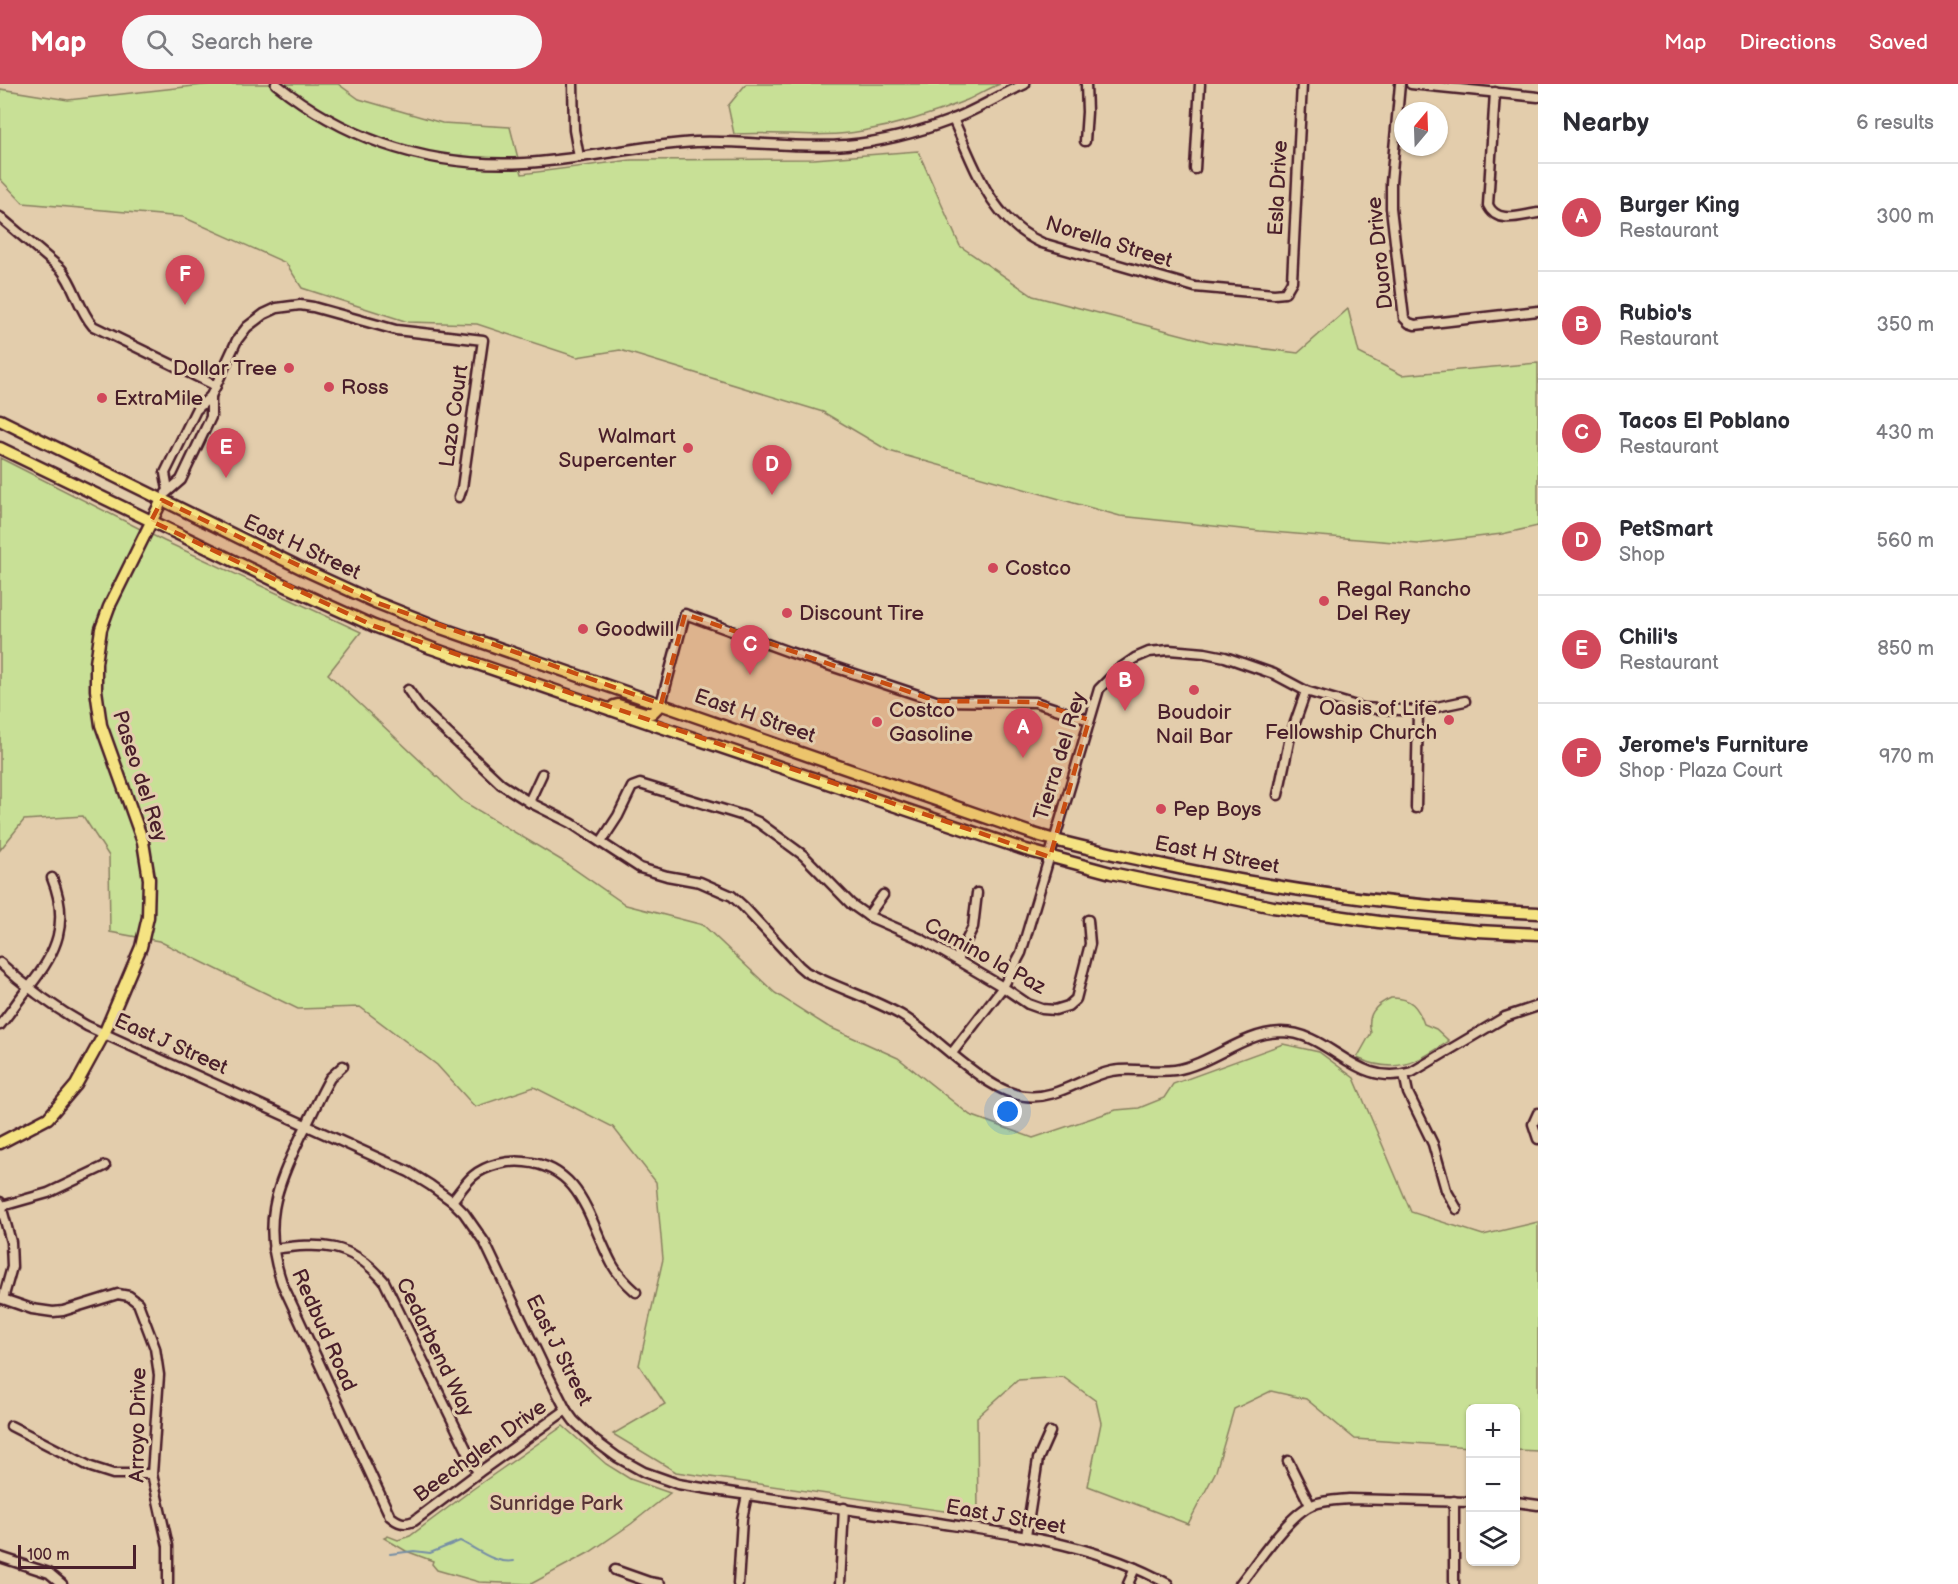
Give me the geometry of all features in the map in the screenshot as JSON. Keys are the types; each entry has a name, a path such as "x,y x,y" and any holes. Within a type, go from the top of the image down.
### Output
{"main road":[{"name":"East H Street","path":"0,420 165,495 248,543 375,602 438,627 1054,840 1266,886 1372,901 1538,914"},
{"name":"East H Street","path":"0,448 374,626 611,710 1050,857 1133,878 1273,907 1390,923 1538,934"},
{"name":"Paseo del Rey","path":"0,1143 48,1118 76,1084 104,1034 141,947 148,917 149,879 143,842 101,724 96,690 96,663 101,629 109,607 165,495"},
{"path":"611,710 618,705 652,713 661,704"}],"street":[{"path":"276,84 303,106 348,130 385,145 414,153 481,164 526,163 695,142 847,145 895,136 953,119 1025,84"},
{"path":"573,84 574,130 579,157"},
{"path":"1085,141 1086,84"},
{"path":"1195,169 1200,84"},
{"name":"Esla Drive","path":"1285,293 1292,280 1302,84"},
{"name":"Duoro Drive","path":"1400,84 1391,183 1391,208 1404,318 1415,325 1538,311"},
{"path":"1411,84 1538,97"},
{"path":"1495,92 1488,205 1492,213 1503,218 1538,213"},
{"name":"Norella Street","path":"953,119 993,203 1013,225 1034,239 1195,287 1285,293"},
{"path":"0,217 61,269 84,315 93,326 216,386"},
{"name":"Paseo del Rey","path":"165,495 165,473 196,410 211,396 237,340 247,327 264,314 278,308 313,306 396,330 483,340"},
{"name":"Lazo Court","path":"459,497 483,340"},
{"name":"Paseo del Rey","path":"165,495 181,480 212,417 211,396"},
{"path":"661,704 685,614 798,655 936,700 1035,702 1089,720"},
{"name":"Tierra del Rey","path":"952,1053 1003,987 1021,953 1099,689 1119,669 1135,658 1149,652 1169,650 1225,657 1274,675 1306,691 1364,708 1418,711 1465,701"},
{"path":"408,690 421,708 496,780 529,802 571,823 640,868 700,882 724,892 743,906 807,972 920,1027 995,1086 1011,1094 1028,1097 1052,1095 1111,1071 1187,1068 1258,1035 1281,1032 1302,1035 1320,1043 1366,1071 1380,1074 1404,1074 1412,1072 1505,1017 1538,1006"},
{"path":"1278,795 1290,737 1306,691"},
{"path":"1416,808 1418,711"},
{"path":"529,802 542,774"},
{"name":"Camino la Paz","path":"601,842 618,816 632,787 640,784 758,822 803,855 850,904 868,916 921,939 1003,987 1019,999 1042,1010 1056,1010 1076,999 1090,944 1088,920"},
{"path":"0,1025 40,975 57,942 60,909 52,879"},
{"path":"957,959 973,927 977,893"},
{"path":"868,916 883,895"},
{"name":"East J Street","path":"0,963 27,989 64,1013 104,1034 409,1172 452,1201 464,1213 485,1243 566,1410 594,1440 635,1468 678,1484 1026,1536 1088,1550 1135,1568 1168,1584"},
{"name":"Redbud Road","path":"343,1066 330,1078 293,1152 276,1195 273,1212 273,1249 282,1283 390,1516 402,1524 414,1521"},
{"path":"1404,1074 1408,1093 1433,1144 1446,1190 1457,1209"},
{"path":"1538,1113 1533,1124 1538,1139"},
{"path":"452,1201 473,1177 498,1164 525,1162 550,1169 565,1178 578,1191 613,1265 623,1280 636,1292"},
{"path":"2,1299 12,1267 11,1242 1,1204 48,1192 105,1167"},
{"name":"Cedarbend Way","path":"273,1249 312,1244 329,1246 354,1255 384,1281 478,1473"},
{"name":"Arroyo Drive","path":"2,1299 32,1310 53,1312 68,1310 118,1294 129,1296 138,1303 151,1333 159,1375 152,1474 168,1546 168,1584"},
{"name":"Beechglen Drive","path":"414,1521 566,1410"},
{"path":"10,1426 91,1467 113,1474 152,1474"},
{"path":"1026,1536 1038,1459 1050,1432"},
{"path":"1288,1461 1310,1505"},
{"path":"738,1584 742,1520 747,1495"},
{"path":"1240,1584 1290,1522 1310,1505 1329,1500 1348,1499 1466,1502"},
{"path":"1454,1502 1454,1584"},
{"path":"1520,1502 1538,1504"},
{"path":"840,1584 844,1508"},
{"path":"0,1557 50,1574 62,1584"},
{"path":"1128,1584 1135,1568"},
{"path":"615,1570 660,1584"}],"highlighted area":[{"path":"162,500 375,602 661,704 685,614 936,701 1035,702 1089,720 1050,857 374,626 151,521"}],"green space":[{"path":"212,84 338,84 359,99 442,123 510,127 522,174 631,160 814,159 918,151 960,246 1033,296 1210,342 1298,353 1348,309 1359,353 1402,375 1538,363 1538,526 1502,534 1418,544 1260,531 1120,516 889,451 823,412 620,350 577,357 477,324 408,322 302,288 286,263 183,217 23,203 0,179 0,89 68,100"},
{"path":"746,84 1000,84 942,110 875,129 814,135 734,134 728,106"},
{"path":"0,458 164,541 361,632 328,674 464,802 561,860 626,905 703,925 775,993 827,1026 898,1058 970,1115 1033,1138 1116,1110 1139,1108 1164,1098 1173,1084 1283,1044 1319,1052 1354,1078 1411,1212 1483,1235 1538,1222 1538,1451 1520,1450 1520,1404 1466,1404 1466,1447 1355,1439 1306,1399 1271,1391 1234,1409 1216,1471 1188,1524 1088,1486 1101,1423 1096,1401 1063,1377 1018,1380 977,1417 978,1516 676,1472 613,1434 665,1404 639,1365 663,1259 656,1182 613,1127 534,1087 475,1107 437,1065 360,1007 298,1009 159,941 110,932 109,856 83,816 24,820 0,850"},
{"path":"1391,998 1409,1001 1419,1013 1424,1024 1436,1029 1449,1041 1416,1061 1395,1066 1383,1066 1357,1058 1371,1033 1370,1021 1373,1011"},
{"name":"Sunridge Park","path":"563,1426 606,1464 630,1479 670,1493 631,1524 590,1552 531,1584 479,1582 437,1570 432,1564 433,1561 406,1551 384,1538 388,1536 398,1540 410,1536"}],"waterway":[{"path":"390,1554 414,1551 430,1553 460,1541 492,1558 514,1561"}],"place":[{"name":"Jerome's Furniture","path":"185,305"},
{"name":"Dollar Tree","path":"289,368"},
{"name":"Ross","path":"329,387"},
{"name":"ExtraMile","path":"102,398"},
{"name":"Walmart Supercenter","path":"688,448"},
{"name":"Chili's","path":"226,478"},
{"name":"PetSmart","path":"772,495"},
{"name":"Costco","path":"993,568"},
{"name":"Regal Rancho Del Rey","path":"1324,601"},
{"name":"Discount Tire","path":"787,613"},
{"name":"Goodwill","path":"583,629"},
{"name":"Tacos El Poblano","path":"750,675"},
{"name":"Boudoir Nail Bar","path":"1194,690"},
{"name":"Rubio's","path":"1125,711"},
{"name":"Oasis of Life Fellowship Church","path":"1449,720"},
{"name":"Costco Gasoline","path":"877,722"},
{"name":"Burger King","path":"1023,758"},
{"name":"Pep Boys","path":"1161,809"}]}
